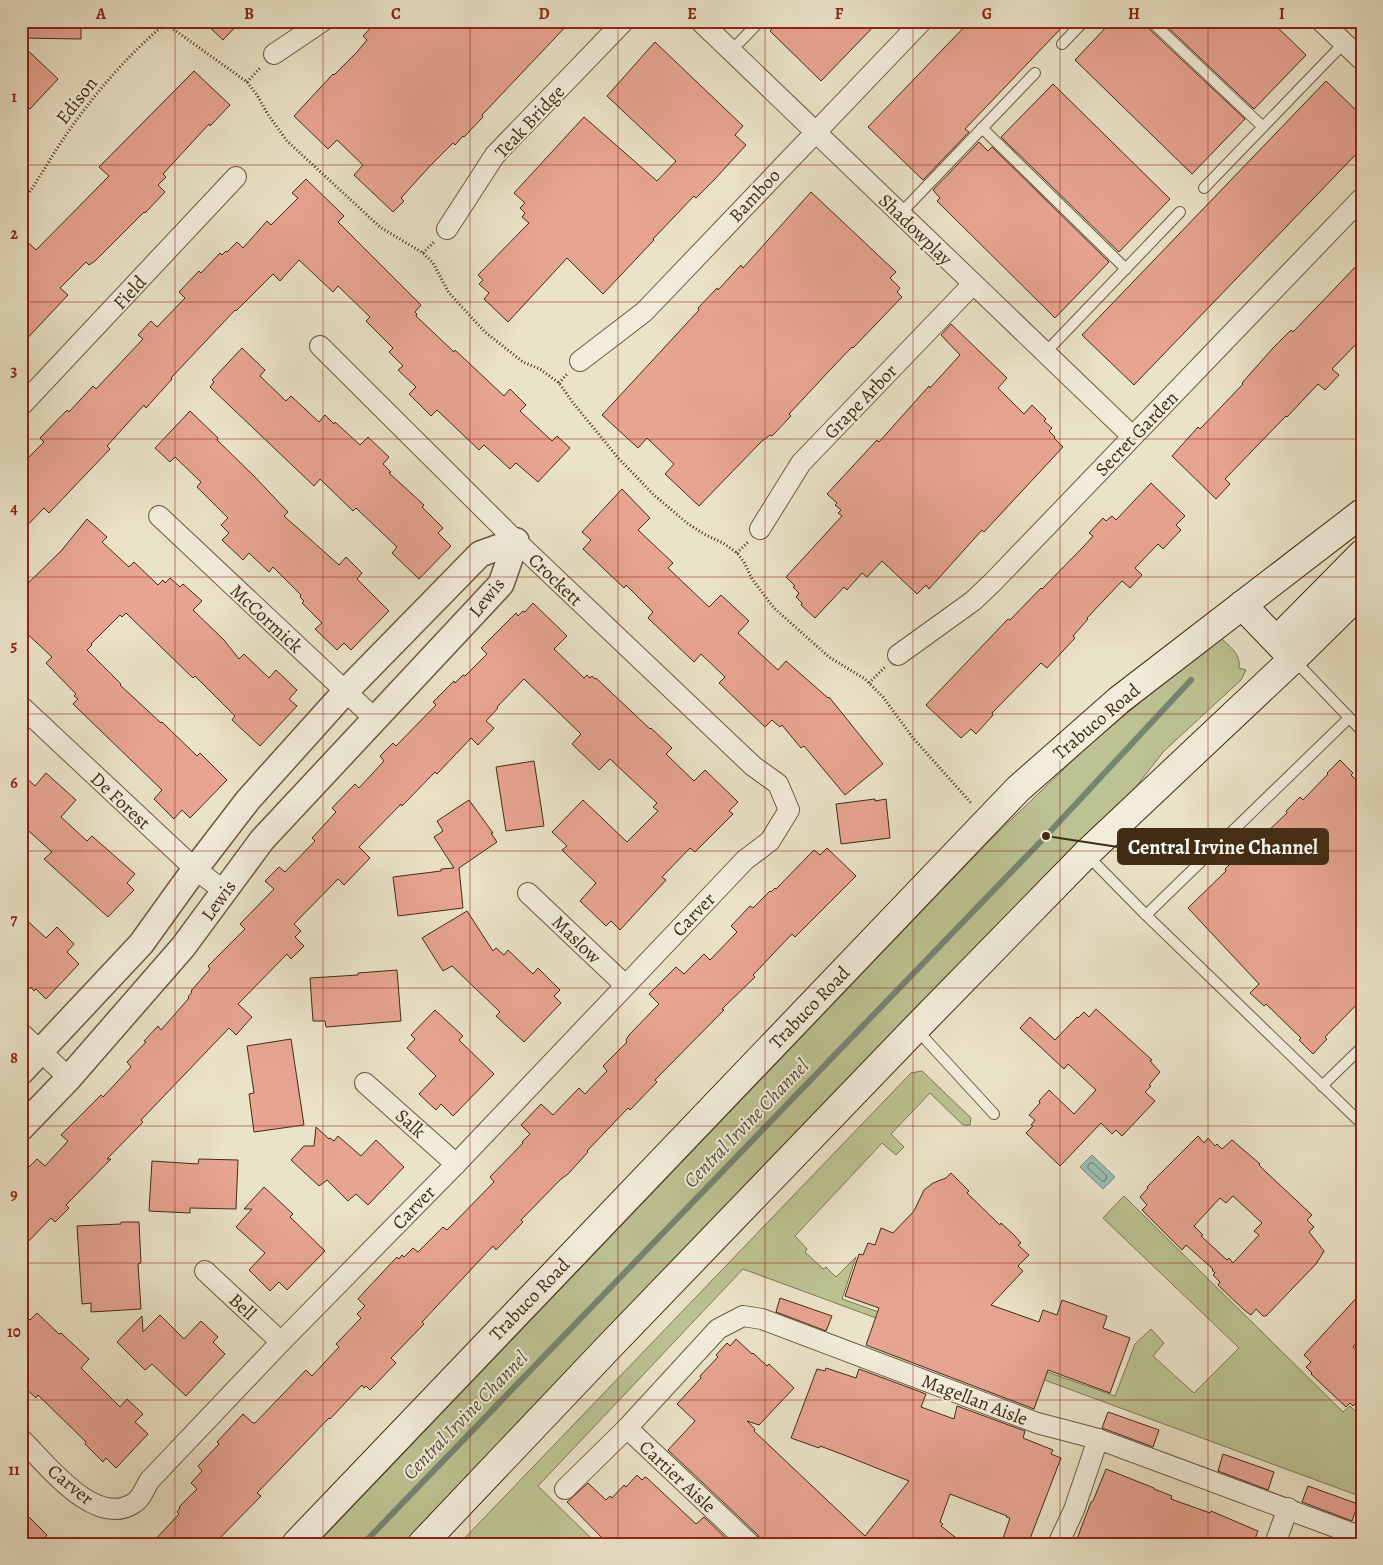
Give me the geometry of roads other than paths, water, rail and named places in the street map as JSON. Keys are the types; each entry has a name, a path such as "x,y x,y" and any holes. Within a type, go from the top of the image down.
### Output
{"main road":[{"name":"Trabuco Road","path":"296,1544 1018,789 1119,700 1362,513"},
{"path":"422,1544 916,1028 1285,650 1362,554"},
{"path":"1285,650 1362,591"},
{"path":"1242,605 1285,650"}],"street":[{"path":"274,54 322,21"},
{"name":"Teak Bridge","path":"447,230 495,155 624,21"},
{"name":"Shadowplay","path":"700,21 1132,436"},
{"name":"Bamboo","path":"580,361 644,312 922,21"},
{"path":"1321,21 1362,60"},
{"name":"Field","path":"23,401 236,177"},
{"name":"Secret Garden","path":"898,655 973,601 1362,198"},
{"name":"Grape Arbor","path":"760,529 801,463 973,284"},
{"name":"Crockett","path":"320,346 516,542 753,766 778,784 789,810"},
{"name":"McCormick","path":"159,516 374,719"},
{"name":"Lewis","path":"21,1072 141,944 248,800 345,692 480,554 516,542"},
{"name":"Lewis","path":"21,1128 69,1078 183,947 262,840 501,584 516,542"},
{"name":"De Forest","path":"21,706 195,869 224,891"},
{"name":"Carver","path":"21,1439 70,1488 90,1503 104,1508 115,1509 127,1507 136,1502 149,1481 282,1342 456,1164 745,860 770,841 789,810"},
{"name":"Maslow","path":"528,893 625,985"},
{"path":"21,1033 69,1078"},
{"name":"Salk","path":"365,1083 456,1164"},
{"name":"Bell","path":"205,1271 282,1342"},
{"name":"Magellan Aisle","path":"566,1489 627,1428 718,1329 743,1316 762,1319 1037,1422 1098,1439 1362,1537"},
{"name":"Cartier Aisle","path":"627,1428 750,1544"},
{"path":"1058,1544 1074,1510 1098,1439"},
{"path":"1274,1544 1288,1508"}],"lane":[{"path":"731,51 760,21"},
{"path":"1062,44 1084,21"},
{"path":"1151,21 1263,127"},
{"path":"1204,188 1344,43"},
{"path":"900,214 1035,73"},
{"path":"982,128 1126,268"},
{"path":"1045,353 1180,212"},
{"path":"1285,650 1362,731"},
{"path":"1146,915 1349,718"},
{"path":"1086,854 1146,915 1362,1124"},
{"path":"916,1028 994,1114"},
{"path":"1322,1086 1362,1047"}],"water":[{"path":"1092,1155 1115,1177 1103,1189 1080,1167"}],"waterway":[{"name":"Central Irvine Channel","path":"363,1544 1046,836 1191,680"}],"place":[{"name":"Central Irvine Channel","path":"1046,836"}]}
